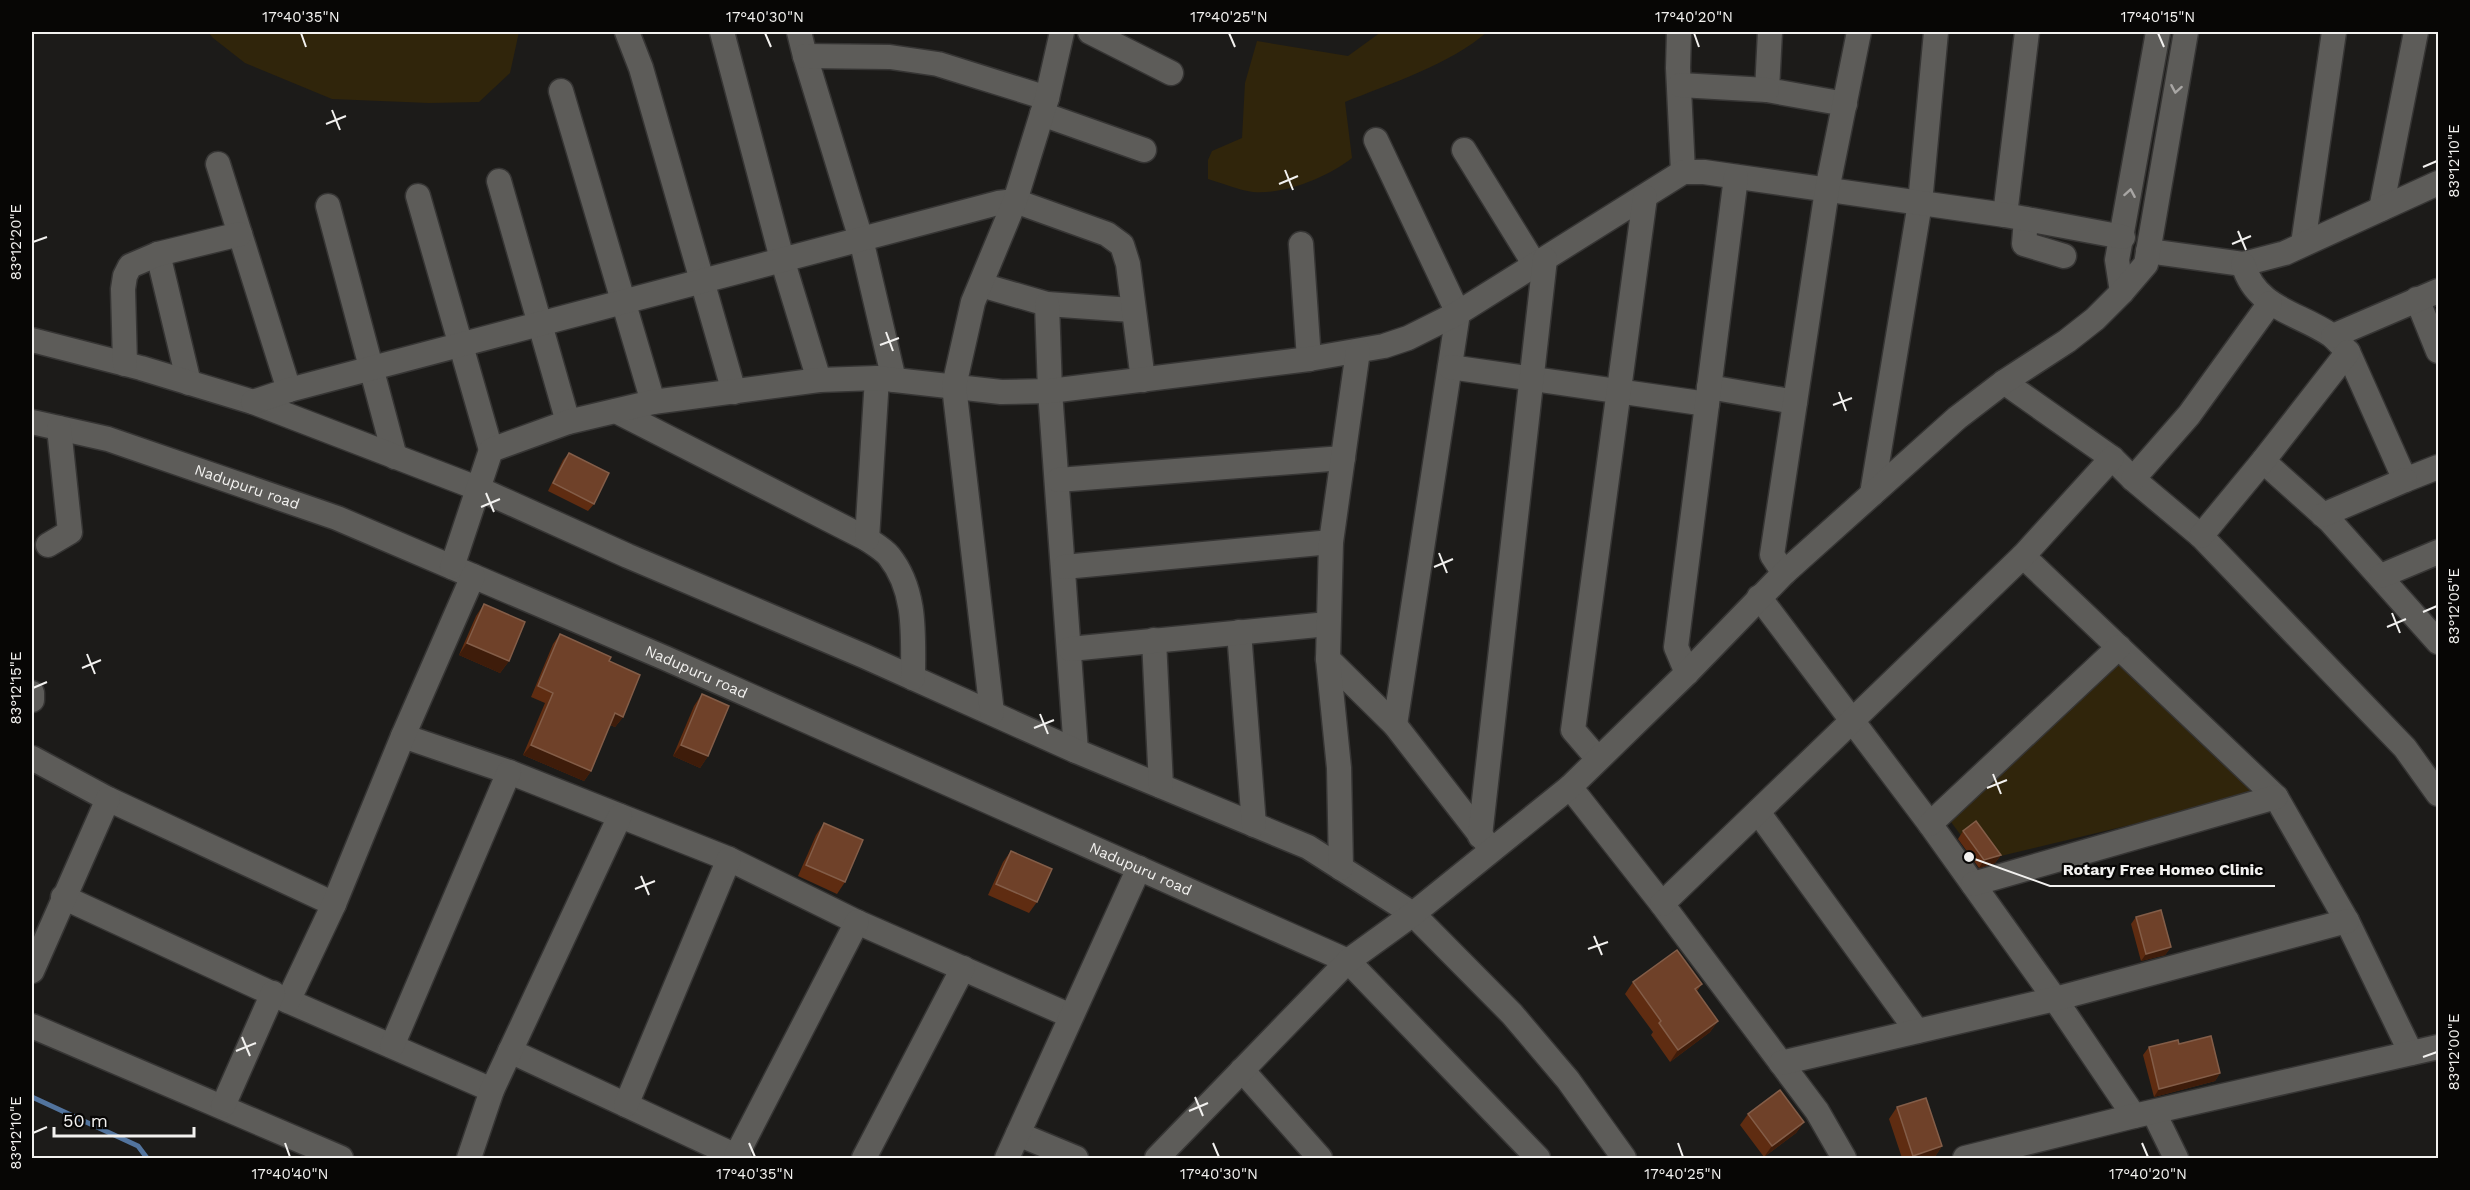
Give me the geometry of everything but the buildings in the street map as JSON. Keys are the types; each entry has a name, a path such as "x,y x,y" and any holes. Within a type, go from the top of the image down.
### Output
{"street":[{"path":"627,32 641,68 734,392"},
{"path":"723,32 783,259 819,380"},
{"path":"799,32 861,239 886,379 867,539"},
{"path":"992,713 954,386 973,302 1015,201 1044,106 1062,32"},
{"path":"1090,32 1171,74"},
{"path":"1679,32 1683,172"},
{"path":"1767,90 1770,32"},
{"path":"1784,573 1772,555 1827,190 1859,32"},
{"path":"1872,494 1920,203 1936,32"},
{"path":"2027,32 2015,217 2024,244 2064,256"},
{"path":"2122,292 2117,260 2123,237 2158,32"},
{"path":"1157,1158 1348,961 1413,914 1486,843 1570,787 1687,673 1784,573 1872,494 1957,418 2004,382 2067,341 2095,319 2122,292 2146,264 2186,32"},
{"path":"2303,244 2334,32"},
{"path":"2381,209 2416,32"},
{"path":"805,56 890,57 938,64 1044,106 1144,150"},
{"path":"1680,85 1767,90 1845,104"},
{"path":"561,92 653,402"},
{"path":"1376,140 1458,313 1395,725"},
{"path":"1464,150 1540,262 1531,381 1486,843"},
{"path":"218,164 289,390"},
{"path":"491,450 568,422 653,402 819,380 886,379 1001,392 1050,391 1358,351 1408,338 1458,313 1683,172 1704,172 2015,217 2123,237"},
{"path":"1687,673 1676,647 1736,177"},
{"path":"499,181 568,422"},
{"path":"2148,251 2243,264 2285,253 2439,183"},
{"path":"223,1107 280,997 334,904 403,736 463,572 477,488 491,450 418,196"},
{"path":"1598,759 1573,730 1645,197"},
{"path":"253,402 289,390 540,323 998,203 1015,201 1107,234 1122,245 1128,264 1132,310 1143,380"},
{"path":"328,206 395,457"},
{"path":"125,364 125,276 130,266 158,254 240,234"},
{"path":"1301,244 1310,359"},
{"path":"158,254 189,382"},
{"path":"2243,264 2247,278 2270,303 2340,344 2405,480"},
{"path":"981,285 1047,304 1132,310"},
{"path":"2201,536 2263,461 2340,344 2428,295 2439,351"},
{"path":"2133,479 2189,415 2270,303"},
{"path":"1047,304 1050,391 1076,751"},
{"path":"32,340 125,364 253,402 477,488 1076,751 1308,847 1413,914 1512,1014 1568,1080 1624,1158"},
{"path":"1341,868 1339,768 1328,658 1331,542 1358,351"},
{"path":"1450,367 1619,393 1708,395 1795,402"},
{"path":"2004,382 2112,458 2133,479 2201,536 2405,748 2439,794"},
{"path":"616,411 867,539 888,555 903,577 913,623 913,678"},
{"name":"Nadupuru road","path":"32,422 108,439 337,518 665,658 1348,961"},
{"path":"48,545 70,532 59,428"},
{"path":"1058,480 1343,458"},
{"path":"1662,904 2024,556 2112,458"},
{"path":"2263,461 2323,515 2439,642"},
{"path":"2323,515 2439,467"},
{"path":"1064,567 1331,542"},
{"path":"2381,576 2439,552"},
{"path":"2024,556 2276,797 2347,921 2411,1053"},
{"path":"1760,597 1930,824 2055,999 2176,1158"},
{"path":"1070,649 1329,624"},
{"path":"1239,632 1254,825"},
{"path":"1154,640 1161,786"},
{"path":"1930,824 2119,647"},
{"path":"1328,658 1395,725 1486,843"},
{"path":"32,693 32,700"},
{"path":"403,736 509,771 729,859 857,922 1071,1016"},
{"path":"32,759 108,799 334,904"},
{"path":"392,1046 509,771"},
{"path":"1570,787 1662,904 1817,1111 1844,1158"},
{"path":"1973,884 2276,797"},
{"path":"32,971 108,799"},
{"path":"1758,812 1917,1031"},
{"path":"469,1158 492,1090 620,816"},
{"path":"626,1105 729,859"},
{"path":"1007,1158 1138,868"},
{"path":"63,897 280,997 492,1090"},
{"path":"1781,1063 2055,999 2347,921"},
{"path":"510,1051 738,1157 857,922"},
{"path":"1348,961 1538,1158"},
{"path":"864,1158 963,968"},
{"path":"32,1026 341,1158"},
{"path":"1965,1158 2001,1154 2144,1114 2439,1047"},
{"path":"1242,1070 1320,1158"},
{"path":"1018,1134 1076,1158"}],"shaded area":[{"path":"208,32 519,32 510,73 479,102 429,103 332,99 245,63"},
{"path":"1381,32 1487,32 1456,54 1438,63 1345,102 1352,158 1331,172 1292,188 1265,192 1247,191 1208,179 1208,160 1212,151 1242,138 1245,83 1257,41 1348,56"},
{"path":"2120,658 2259,794 1980,861 1951,822"}],"waterway":[{"path":"32,1097 138,1146 147,1158"}],"place":[{"name":"Rotary Free Homeo Clinic","path":"1969,857"}]}
